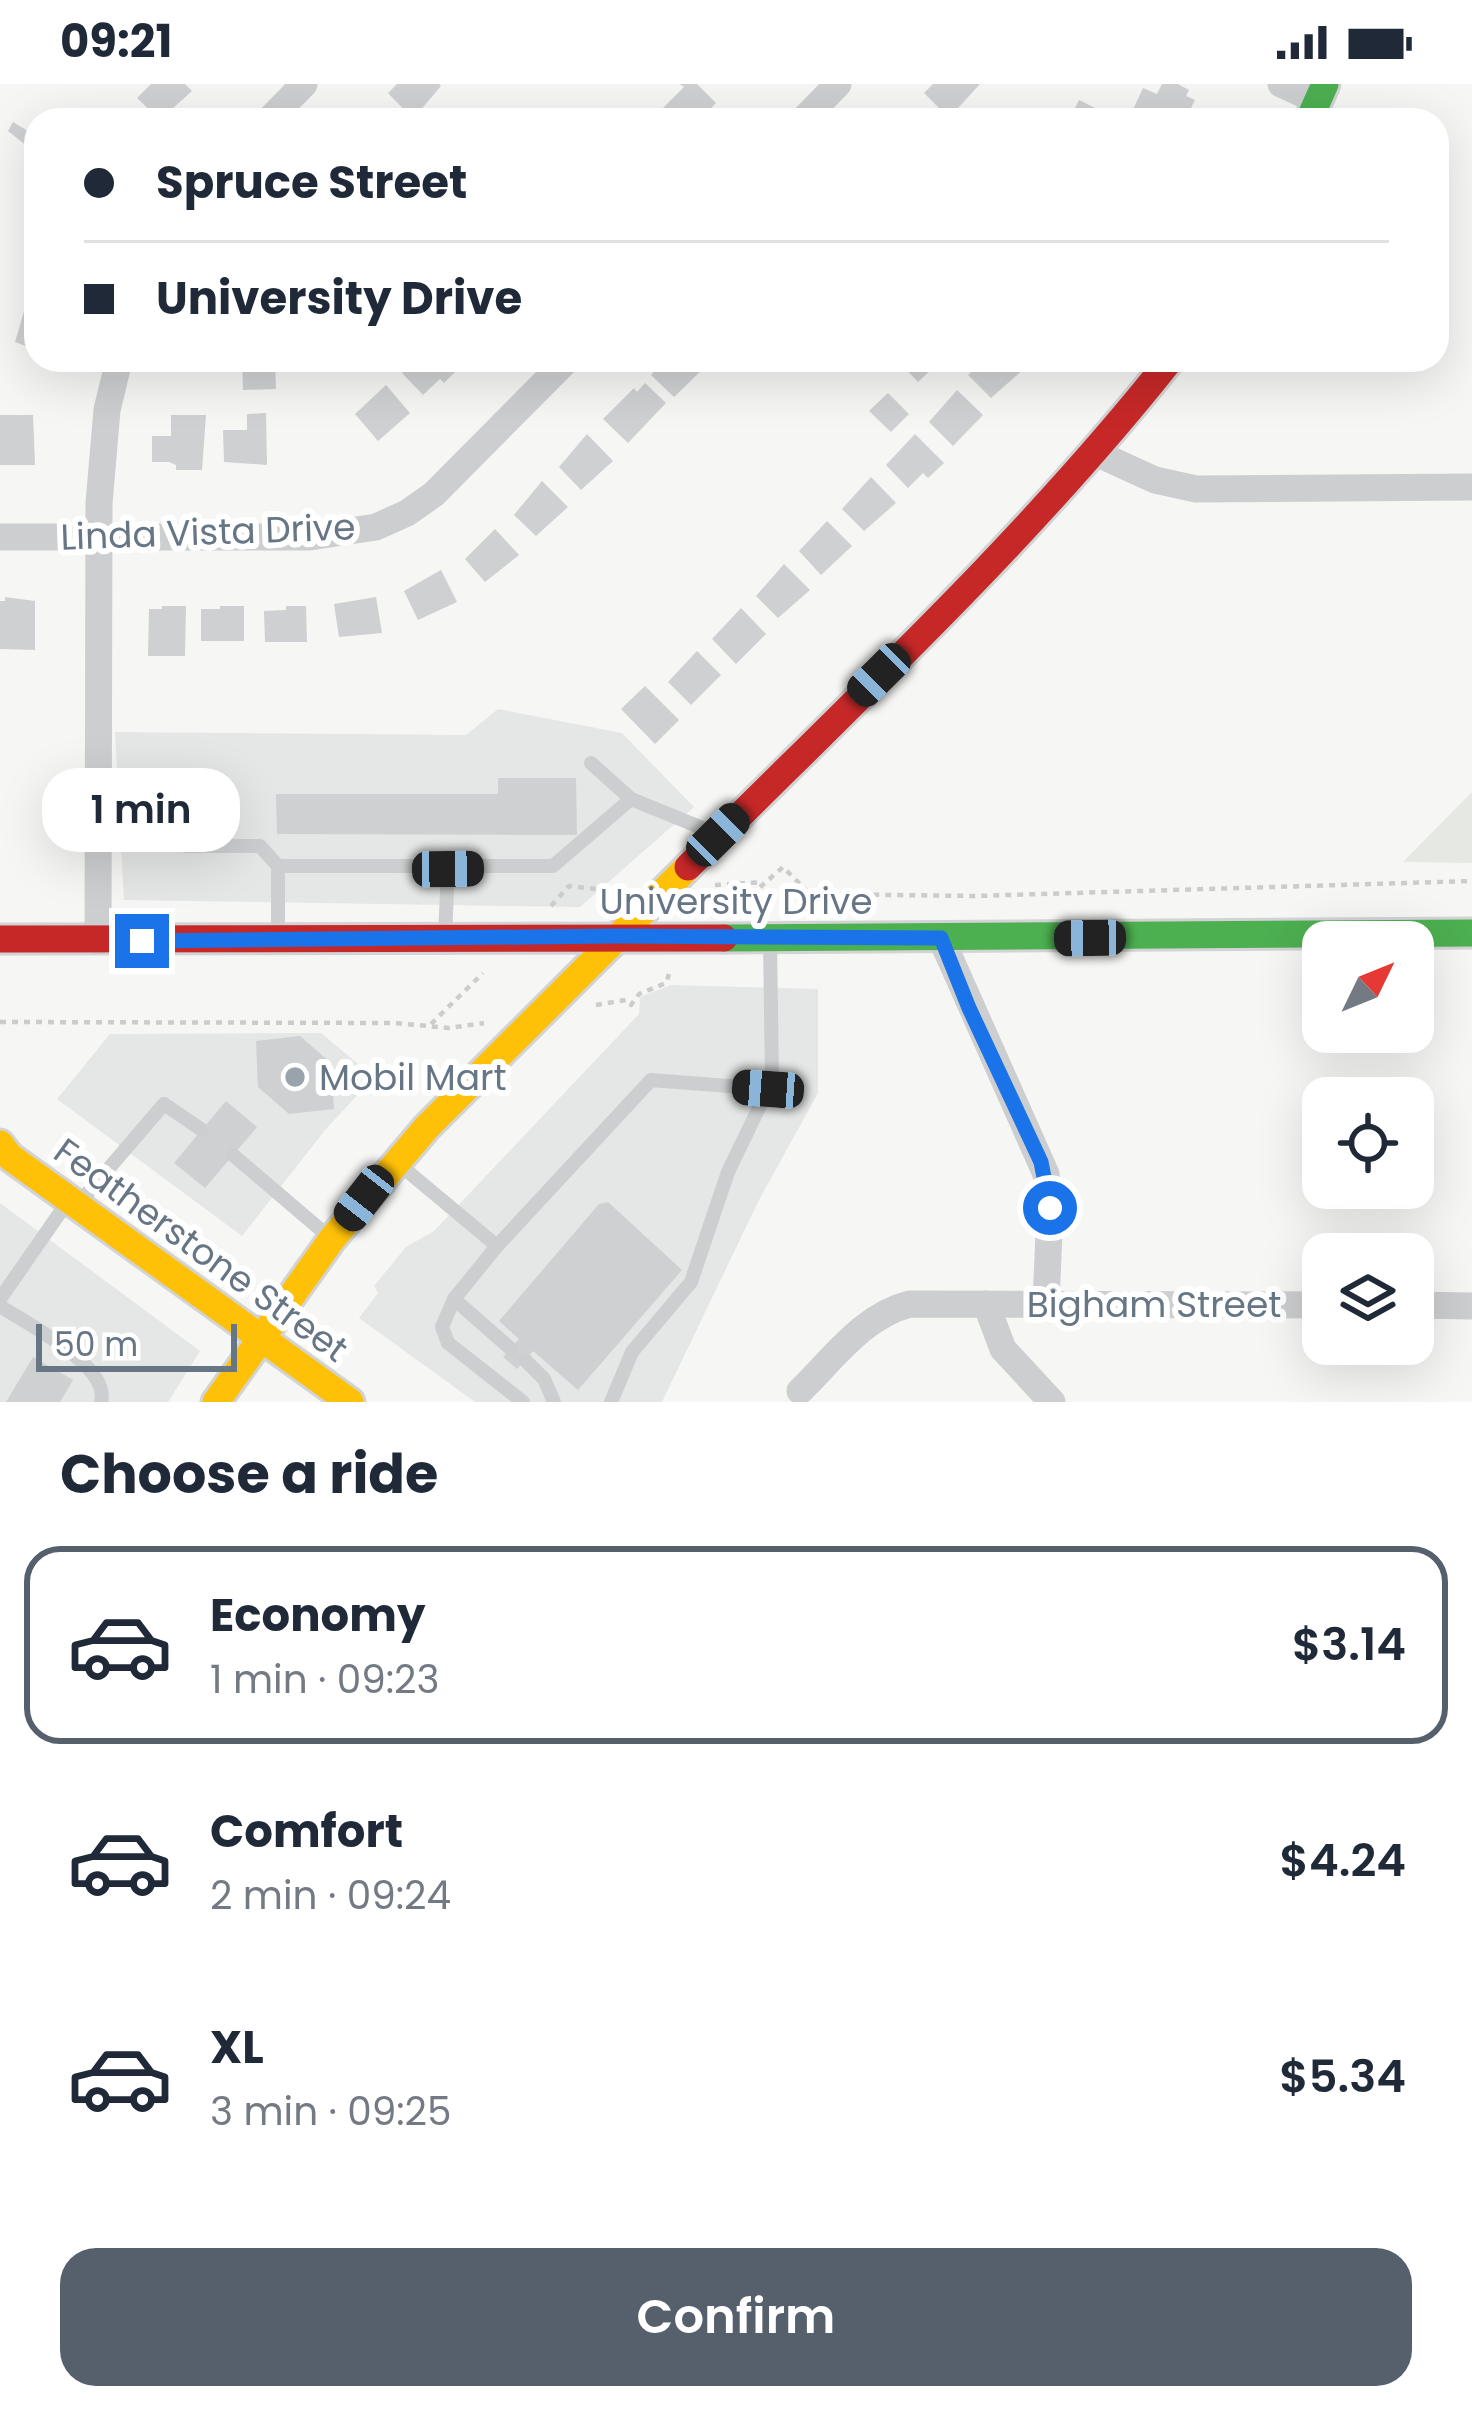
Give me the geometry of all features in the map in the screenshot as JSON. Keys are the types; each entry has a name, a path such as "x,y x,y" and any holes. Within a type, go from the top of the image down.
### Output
{"main road":[{"path":"216,1402 332,1239 463,1089 1014,541 1096,453 1160,372"},
{"name":"University Drive","path":"0,939 1472,933"},
{"name":"Featherstone Street","path":"3,1152 350,1402"}],"street":[{"path":"280,108 304,84"},
{"path":"815,108 838,84"},
{"path":"1281,84 1317,102"},
{"path":"98,941 102,444 117,372"},
{"name":"Linda Vista Drive","path":"0,536 310,537 376,527 434,494 555,372"},
{"path":"1096,453 1155,480 1196,488 1472,487"},
{"path":"941,938 1046,1174 1050,1208 1046,1304"},
{"name":"Bigham Street","path":"800,1391 867,1324 893,1309 920,1304 1302,1305"},
{"path":"986,1304 1003,1349 1052,1402"},
{"path":"1434,1305 1472,1306"}],"lane":[{"path":"592,763 631,799 718,835"},
{"path":"278,866 553,866 631,799"},
{"path":"186,846 260,846 278,866 278,941"},
{"path":"445,940 448,869"},
{"path":"611,1402 632,1352 691,1282 728,1172 772,1080 770,937"},
{"path":"524,1402 448,1343 442,1327 454,1298 496,1246 652,1080 768,1089"},
{"path":"101,1402 104,1391 99,1377 86,1364 0,1302 73,1202 164,1104 202,1130"},
{"path":"233,1155 332,1239"},
{"path":"397,1162 496,1246"},
{"path":"454,1298 511,1348"},
{"path":"525,1360 544,1379 554,1402"}],"path":[{"path":"763,882 783,866 810,894 975,896 1472,881"},
{"path":"556,901 569,886 604,891"},
{"path":"626,1000 631,1005 639,994 666,982 665,978"},
{"path":"430,1024 446,1011"},
{"path":"0,1022 430,1024 449,1028"}],"shaded area":[{"path":"498,709 622,733 694,807 580,907 124,900 115,732 466,735"},
{"path":"1472,792 1472,863 1403,862"},
{"path":"671,985 818,989 818,1093 759,1200 662,1402 475,1402 359,1318 378,1293 374,1286 406,1247 434,1231 639,1014 640,997"},
{"path":"321,1033 374,1077 326,1129 242,1236 57,1099 110,1034"},
{"path":"0,1203 200,1351 168,1402 0,1402"}],"building":[{"path":"151,84 185,84 192,91 173,108 147,108 137,98"},
{"path":"397,84 441,86 422,108 402,108 388,93"},
{"path":"680,84 697,84 716,103 711,108 663,108 684,87"},
{"path":"933,84 980,84 958,108 939,108 924,93"},
{"path":"1162,84 1178,84 1195,100 1191,108 1134,108 1143,88 1157,94"},
{"path":"13,122 24,129 24,144 8,131"},
{"path":"24,311 24,345 15,342"},
{"path":"242,372 275,372 276,389 243,390"},
{"path":"403,372 455,372 423,395"},
{"path":"654,372 700,372 674,397 651,375"},
{"path":"908,372 929,372 918,382"},
{"path":"971,372 1021,372 991,398 968,375"},
{"path":"645,383 666,403 628,443 603,419"},
{"path":"386,385 410,413 378,441 355,414"},
{"path":"957,390 983,415 953,446 929,422"},
{"path":"888,393 909,414 891,432 869,411"},
{"path":"266,413 267,465 224,462 223,430 247,430 247,414"},
{"path":"0,415 33,415 35,465 0,465"},
{"path":"171,415 206,415 202,470 176,470 169,462 152,462 152,436 171,436"},
{"path":"587,434 613,461 581,490 559,467"},
{"path":"915,434 944,463 928,478 923,473 908,488 886,465"},
{"path":"871,477 896,503 864,531 842,509"},
{"path":"542,481 568,507 536,536 514,515"},
{"path":"827,521 852,546 821,575 799,551"},
{"path":"495,529 519,555 485,582 465,559"},
{"path":"784,564 810,590 778,618 756,596"},
{"path":"441,570 457,602 418,620 404,591"},
{"path":"5,597 35,601 35,650 0,649 0,601"},
{"path":"376,597 382,633 339,637 334,604"},
{"path":"186,606 185,656 148,656 149,609"},
{"path":"244,606 244,641 201,641 201,609"},
{"path":"286,606 306,606 307,642 265,642 264,611 286,610"},
{"path":"741,608 766,634 736,664 712,639"},
{"path":"697,651 721,675 691,705 668,682"},
{"path":"645,686 679,720 655,744 621,709"},
{"path":"498,778 576,778 577,835 277,834 276,794 498,794"},
{"path":"300,1036 331,1063 334,1109 289,1114 258,1087 256,1041"},
{"path":"226,1101 257,1127 205,1188 174,1163"},
{"path":"608,1202 682,1270 578,1390 533,1351 517,1369 503,1357 519,1339 499,1321 599,1204"},
{"path":"33,1357 73,1380 60,1402 6,1402"}],"traffic: fast":[{"path":"1314,108 1325,84"},
{"path":"724,938 1472,933"}],"traffic: slow":[{"path":"216,1402 332,1239 427,1127 688,867"},
{"path":"0,1144 10,1157 350,1402"}],"traffic: jam":[{"path":"688,867 997,557 1160,372"},
{"path":"0,939 724,938"}],"place":[{"name":"Mobil Mart","path":"295,1077"}],"route":[{"path":"142,941 941,938 1046,1174 1050,1208"}]}
